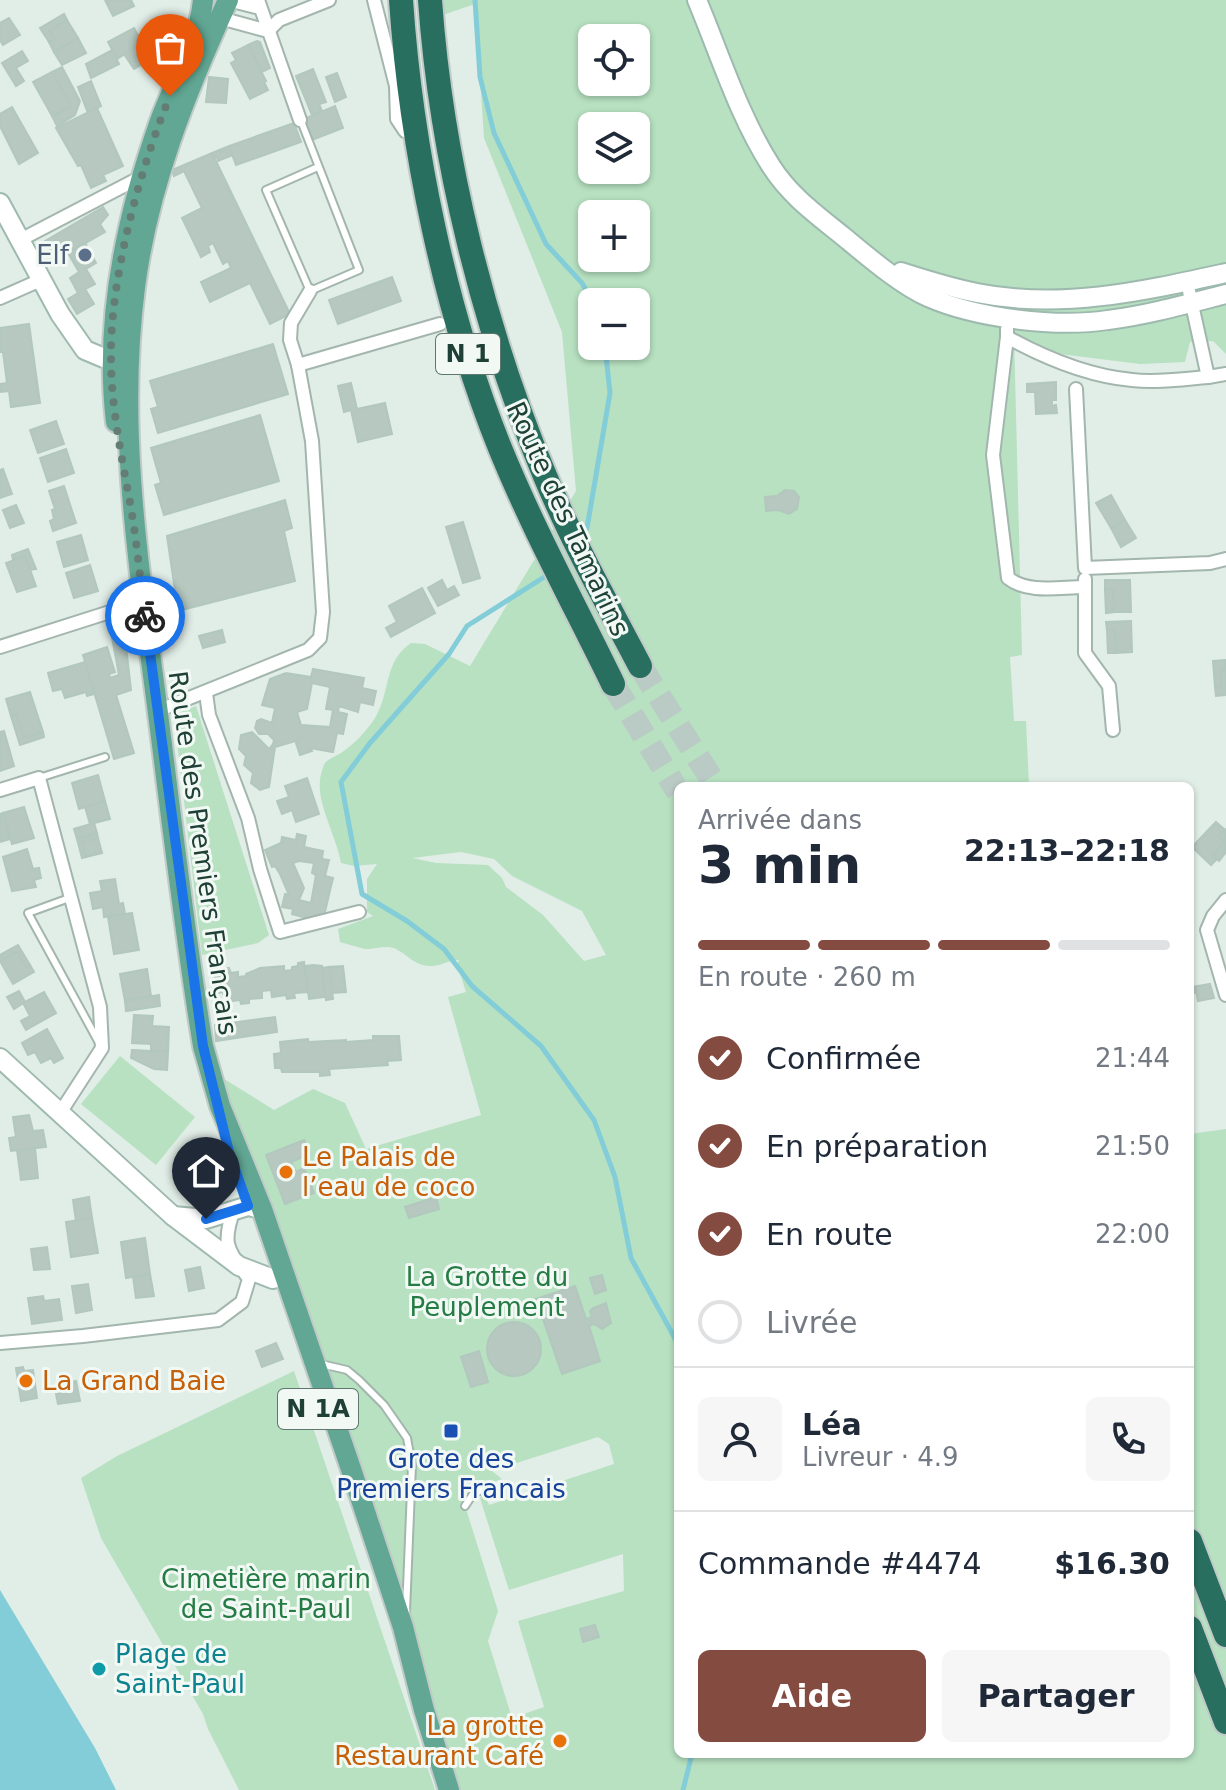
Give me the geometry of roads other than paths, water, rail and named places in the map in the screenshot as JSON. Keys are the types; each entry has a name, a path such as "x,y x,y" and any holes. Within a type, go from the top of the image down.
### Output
{"highway":[{"name":"Route des Tamarins","path":"401,0 411,95 426,188 455,308 481,395 526,506 613,684"},
{"name":"Route des Tamarins","path":"430,0 445,123 486,309 545,476 566,524 640,666"},
{"path":"1194,1551 1226,1635"},
{"path":"1194,1638 1226,1722"}],"main road":[{"path":"697,0 758,143 772,168 813,214 927,297 1006,317 1056,322 1106,321 1226,294"},
{"name":"Route des Premiers Français","path":"213,6 188,52 141,177 118,286 131,510 203,1046 248,1208 401,1655 424,1710"},
{"name":"Route des Premiers Français","path":"120,354 159,177 213,6"},
{"path":"0,203 60,314 85,350 104,358 120,354"},
{"path":"879,265 981,294 1055,300 1105,297 1226,273"},
{"path":"0,1058 173,1216 239,1266 273,1279"},
{"path":"173,1216 206,1219 248,1208"},
{"name":"Route des Premiers Français","path":"248,1208 313,1360 403,1627 424,1710"},
{"name":"N 1A","path":"424,1710 449,1790"}],"street":[{"path":"268,31 279,20 329,0"},
{"path":"374,0 396,86 397,119 405,131"},
{"path":"213,6 259,4 300,120"},
{"path":"213,6 268,31"},
{"path":"20,240 141,177"},
{"path":"0,298 43,279"},
{"path":"1187,282 1208,377"},
{"path":"157,711 308,650 320,638 323,612 312,441 298,365 290,340 291,323 310,291"},
{"path":"1006,317 1007,337 993,474 1008,578 1017,585 1029,588 1084,587"},
{"path":"298,365 440,324"},
{"path":"1007,337 1043,355 1104,375 1133,380 1226,374"},
{"path":"1076,389 1085,568 1085,653 1109,686 1113,730"},
{"path":"1085,568 1172,565 1226,559"},
{"path":"0,647 116,610 144,605"},
{"path":"206,693 209,715 248,818 280,932 359,912"},
{"path":"0,790 39,778 100,1007 102,1048 60,1113"},
{"path":"1226,900 1213,916 1207,930 1226,995"},
{"path":"0,1343 218,1320 242,1302 247,1292 249,1279 227,1249 229,1225 248,1208"}],"lane":[{"path":"300,120 359,270 310,291 266,190 318,167"},
{"path":"39,778 105,757"},
{"path":"72,897 28,913 102,1048"},
{"path":"313,1360 347,1370 384,1405 407,1438 412,1457 408,1598 403,1627"},
{"path":"465,1506 473,1494 486,1488"}],"water":[{"path":"0,1590 95,1748 116,1790 0,1790"}],"waterway":[{"path":"475,0 480,77 494,133 546,244 585,288"},
{"path":"581,537 587,528 610,393 606,360"},
{"path":"549,574 467,626 449,654 370,743 341,782 362,894 407,921 444,949 472,986 541,1046 594,1120 615,1177 631,1258 674,1337"},
{"path":"683,1790 691,1758"}],"tunnel":[{"path":"640,666 713,782"},
{"path":"613,684 674,785"}],"place":[{"name":"Elf","path":"85,255"},
{"name":"Le Palais de l’eau de coco","path":"286,1172"},
{"name":"La Grand Baie","path":"26,1381"},
{"name":"Grote des Premiers Francais","path":"451,1431"},
{"name":"Plage de Saint-Paul","path":"99,1669"},
{"name":"La grotte Restaurant Café","path":"560,1741"}],"park label":[{"name":"La Grotte du Peuplement","path":"487,1292"},
{"name":"Cimetière marin de Saint-Paul","path":"266,1594"}]}
